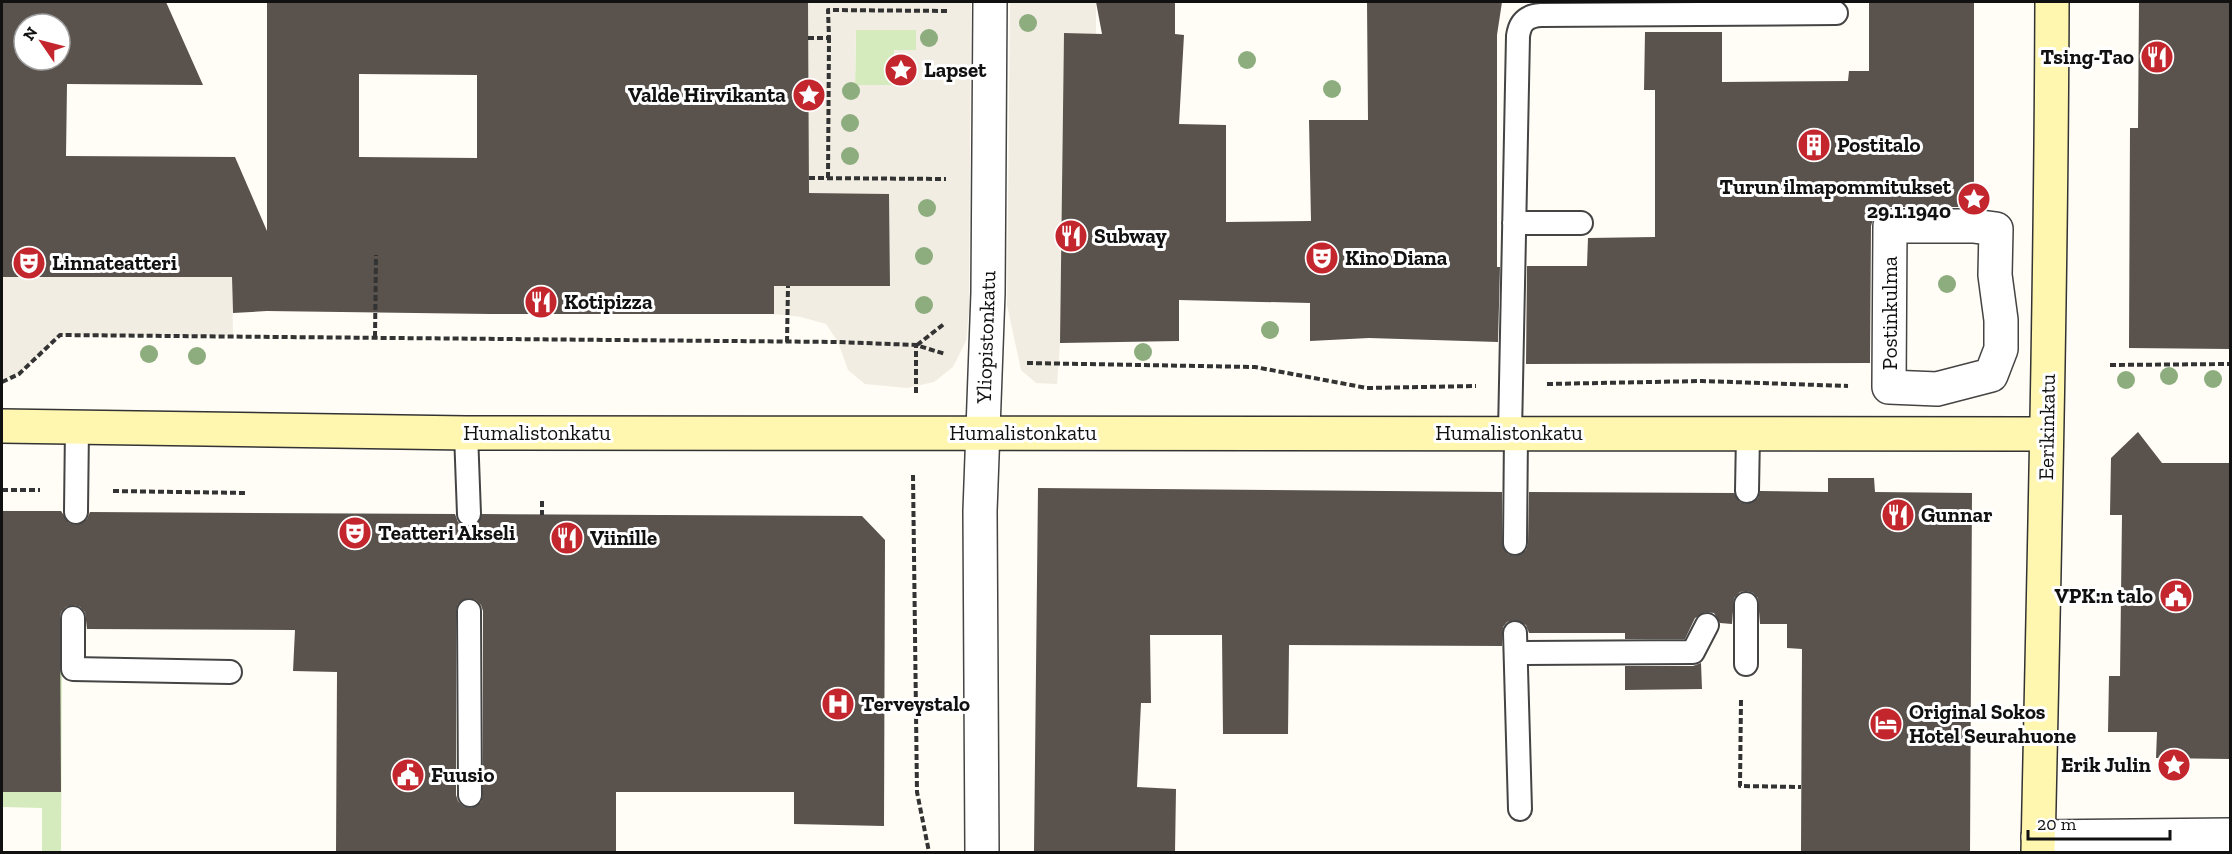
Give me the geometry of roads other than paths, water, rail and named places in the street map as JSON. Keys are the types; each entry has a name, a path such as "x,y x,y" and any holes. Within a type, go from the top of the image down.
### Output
{"street":[{"name":"Yliopistonkatu","path":"982,852 980,511 988,305 990,2"},
{"name":"Eerikinkatu","path":"2038,844 2050,329 2052,2"},
{"name":"Postinkulma","path":"1890,226 1973,226 1996,229 1995,275 2001,320 2001,349 1991,375 1937,389 1889,387 1890,226"},
{"name":"Humalistonkatu","path":"2,426 466,433 2046,434"},
{"path":"2038,844 2230,835"}],"lane":[{"path":"1515,543 1514,223 1519,27 1530,16 1836,13"},
{"path":"1514,223 1581,223"},
{"path":"76,501 77,427"},
{"path":"466,433 469,514"},
{"path":"1747,491 1748,434"},
{"path":"1746,604 1746,664"},
{"path":"469,611 470,795"},
{"path":"73,618 73,669 231,672"},
{"path":"1520,809 1515,643 1693,652 1707,625"}],"place":[{"name":"Tsing-Tao","path":"2157,57"},
{"name":"Lapset","path":"901,70"},
{"name":"Valde Hirvikanta","path":"809,95"},
{"name":"Postitalo","path":"1814,145"},
{"name":"Turun ilmapommitukset 29.1.1940","path":"1974,199"},
{"name":"Subway","path":"1071,236"},
{"name":"Kino Diana","path":"1322,258"},
{"name":"Linnateatteri","path":"29,263"},
{"name":"Kotipizza","path":"541,302"},
{"name":"Gunnar","path":"1898,515"},
{"name":"Teatteri Akseli","path":"355,533"},
{"name":"Viinille","path":"567,538"},
{"name":"VPK:n talo","path":"2176,596"},
{"name":"Terveystalo","path":"838,704"},
{"name":"Original Sokos Hotel Seurahuone","path":"1886,724"},
{"name":"Erik Julin","path":"2174,765"},
{"name":"Fuusio","path":"408,775"}]}
